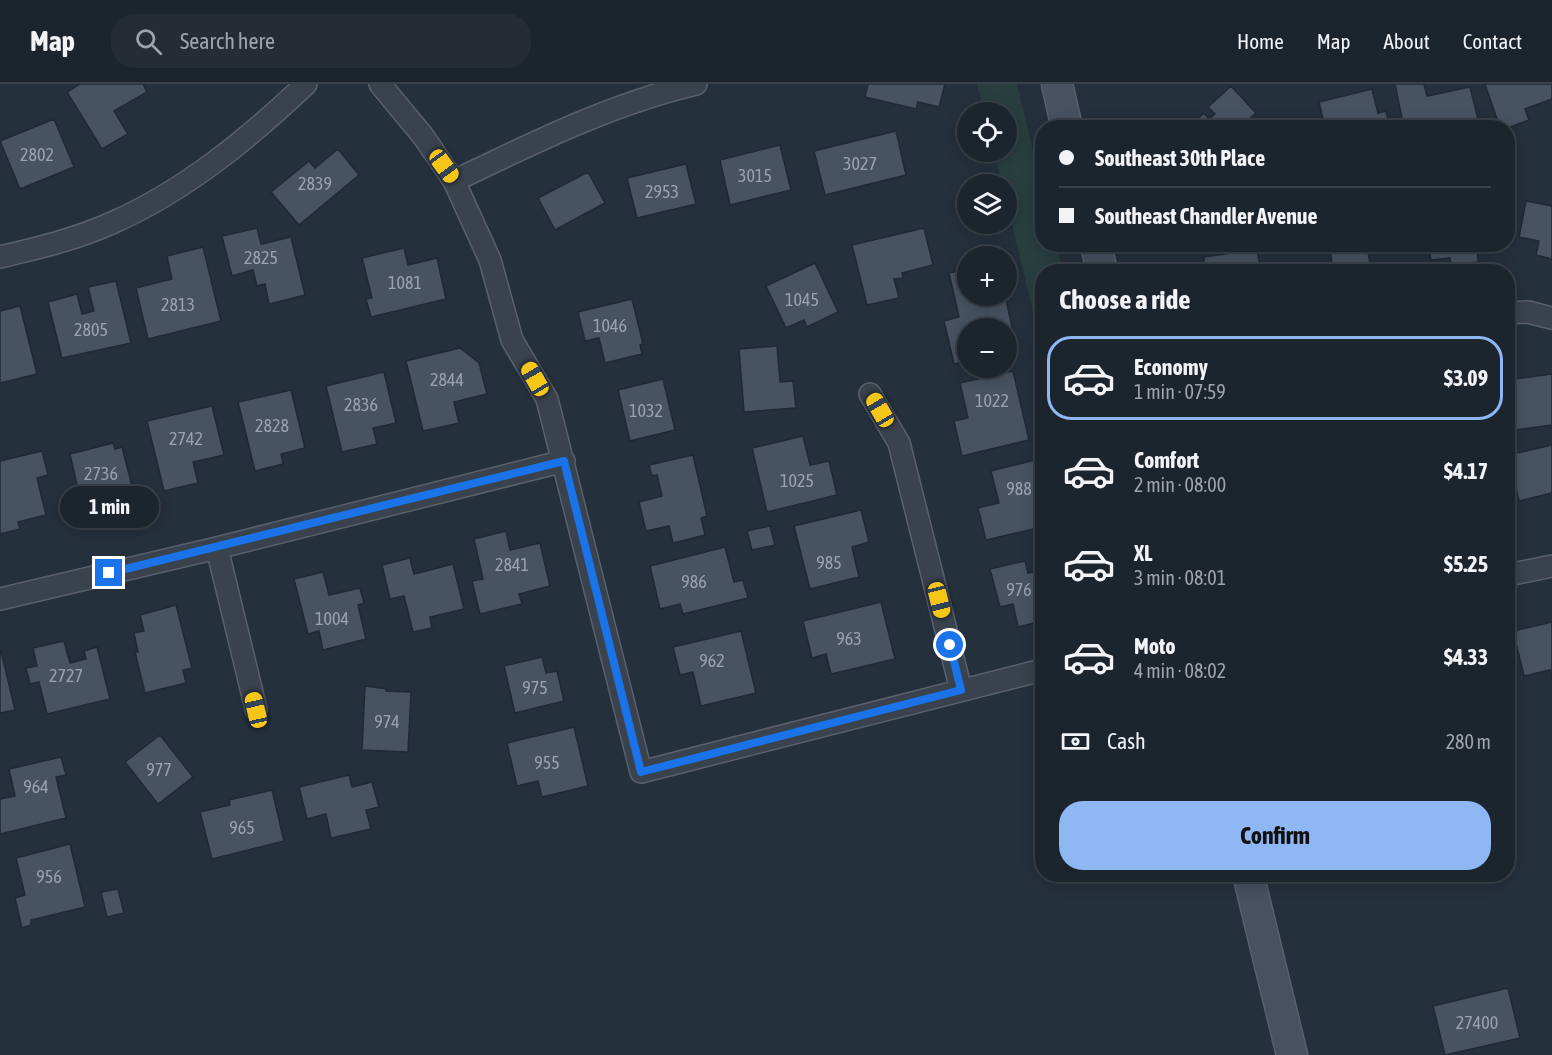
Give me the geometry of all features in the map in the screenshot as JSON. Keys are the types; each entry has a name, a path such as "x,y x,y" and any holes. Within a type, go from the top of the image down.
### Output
{"main road":[{"path":"1057,84 1065,120"},
{"path":"1250,882 1292,1055"}],"street":[{"path":"0,257 51,245 114,222 153,201 183,184 236,146 306,84"},
{"path":"380,84 423,136 454,181 490,260 512,340 547,399 641,772 1035,672"},
{"path":"454,181 578,123 658,93 696,84"},
{"path":"1515,313 1528,312 1552,318"},
{"path":"870,394 899,443 961,690"},
{"path":"0,599 217,548 564,461"},
{"path":"217,548 256,710"},
{"path":"1515,574 1552,566"}],"green space":[{"path":"977,84 1017,84 1035,159 1035,252 1058,252 1061,264 1035,264 1035,321 1014,234 1017,234 1017,174 1000,174 996,162 1017,162 1017,102 982,102"}],"building":[{"path":"80,84 143,84 147,92 114,111 128,134 102,149 67,92"},
{"path":"868,84 945,84 939,107 918,102 916,109 865,97"},
{"path":"1395,84 1424,84 1427,96 1470,87 1478,120 1402,120"},
{"path":"1485,84 1552,84 1552,99 1525,109 1529,120 1515,125 1515,120 1497,120"},
{"path":"1231,86 1256,113 1248,120 1196,120 1204,113 1209,119 1215,114 1208,107"},
{"path":"1372,89 1378,113 1386,111 1388,120 1323,120 1319,102"},
{"path":"54,119 74,167 20,189 0,141"},
{"path":"896,131 906,175 825,195 814,151"},
{"path":"780,145 791,190 730,205 720,160"},
{"path":"338,149 359,175 299,225 271,192 309,161 315,168"},
{"path":"686,164 696,204 637,218 627,178"},
{"path":"588,172 605,203 555,230 538,198"},
{"path":"1526,201 1552,206 1552,259 1536,255 1539,241 1519,237"},
{"path":"257,228 261,244 291,237 305,295 269,304 265,284 257,286 253,270 232,276 222,236"},
{"path":"924,228 933,265 902,273 903,278 894,279 899,298 867,305 852,245"},
{"path":"203,247 221,321 148,339 136,288 172,279 167,256"},
{"path":"404,248 408,265 437,258 446,299 371,317 366,299 372,298 362,258"},
{"path":"1237,252 1258,252 1260,264 1204,264 1204,257"},
{"path":"1330,252 1368,252 1370,264 1332,264"},
{"path":"1430,252 1477,252 1478,262 1451,264 1450,258 1431,260"},
{"path":"815,263 838,312 807,327 804,320 786,328 766,286"},
{"path":"957,271 957,306 1007,306 1010,318 957,318 957,363 954,364 944,321 959,317 949,273"},
{"path":"116,281 131,343 62,358 48,302 77,294 82,314 94,311 88,287"},
{"path":"632,299 643,344 640,345 642,354 605,363 599,338 585,341 578,312"},
{"path":"20,306 37,374 0,383 0,311"},
{"path":"777,346 780,382 793,381 796,408 744,412 739,349"},
{"path":"460,348 479,363 487,394 454,402 459,423 423,431 406,361"},
{"path":"384,372 396,423 373,428 377,444 342,452 326,386"},
{"path":"1552,374 1552,425 1515,430 1515,379"},
{"path":"982,378 1015,378 1029,440 962,456 954,421 968,418 960,383"},
{"path":"663,379 675,430 630,441 618,390"},
{"path":"291,390 305,448 281,454 283,464 255,471 238,402"},
{"path":"212,406 224,455 193,462 198,483 164,491 147,421"},
{"path":"803,436 810,465 829,461 837,495 767,512 752,448"},
{"path":"113,443 115,449 122,447 136,502 106,509 101,492 80,498 70,454"},
{"path":"1552,445 1552,493 1519,501 1515,484 1515,453"},
{"path":"42,451 48,475 37,478 46,515 18,522 20,529 0,534 0,461"},
{"path":"693,455 707,516 701,518 705,535 673,543 669,526 646,531 639,502 662,496 657,475 652,476 649,465"},
{"path":"1035,460 1035,529 986,540 978,508 999,503 991,471"},
{"path":"861,510 869,542 852,547 859,577 810,589 794,526"},
{"path":"770,526 775,545 752,550 747,531"},
{"path":"506,531 510,550 540,543 550,586 519,594 522,604 480,614 472,581 483,579 474,539"},
{"path":"725,547 734,582 743,580 748,598 683,614 680,604 660,609 650,566"},
{"path":"410,558 414,574 453,564 464,609 430,617 432,628 413,632 404,596 390,599 382,565"},
{"path":"1025,561 1028,573 1035,572 1035,623 1018,627 1013,604 1000,607 990,569"},
{"path":"323,572 329,595 360,588 364,603 358,605 366,639 323,650 319,631 308,634 294,579"},
{"path":"881,602 895,659 831,674 826,654 812,658 803,621"},
{"path":"176,605 192,668 183,670 186,683 145,693 135,652 138,652 134,633 144,631 140,615"},
{"path":"1552,622 1552,680 1550,670 1524,676 1515,631"},
{"path":"741,631 756,693 701,706 693,672 680,675 673,647"},
{"path":"64,641 70,663 86,659 84,651 97,647 110,699 47,714 39,682 30,684 26,668 37,666 33,648"},
{"path":"0,651 15,710 0,713"},
{"path":"542,657 546,673 557,671 564,701 515,713 504,666"},
{"path":"365,686 387,689 386,691 411,692 408,752 362,750"},
{"path":"574,727 588,786 542,797 538,781 517,786 507,743"},
{"path":"160,735 193,777 158,804 125,762"},
{"path":"61,757 66,775 56,777 66,818 0,834 0,799 15,796 9,769"},
{"path":"349,775 352,787 372,782 379,807 366,810 371,829 331,838 326,814 307,819 299,787"},
{"path":"272,790 284,841 212,859 200,812 230,805 229,800"},
{"path":"70,844 85,907 31,920 31,925 22,928 15,898 25,895 16,858"},
{"path":"118,889 124,913 107,917 101,892"},
{"path":"1508,988 1520,1038 1445,1055 1433,1006"}],"route":[{"path":"109,573 564,461 641,772 961,690 950,645"}]}
